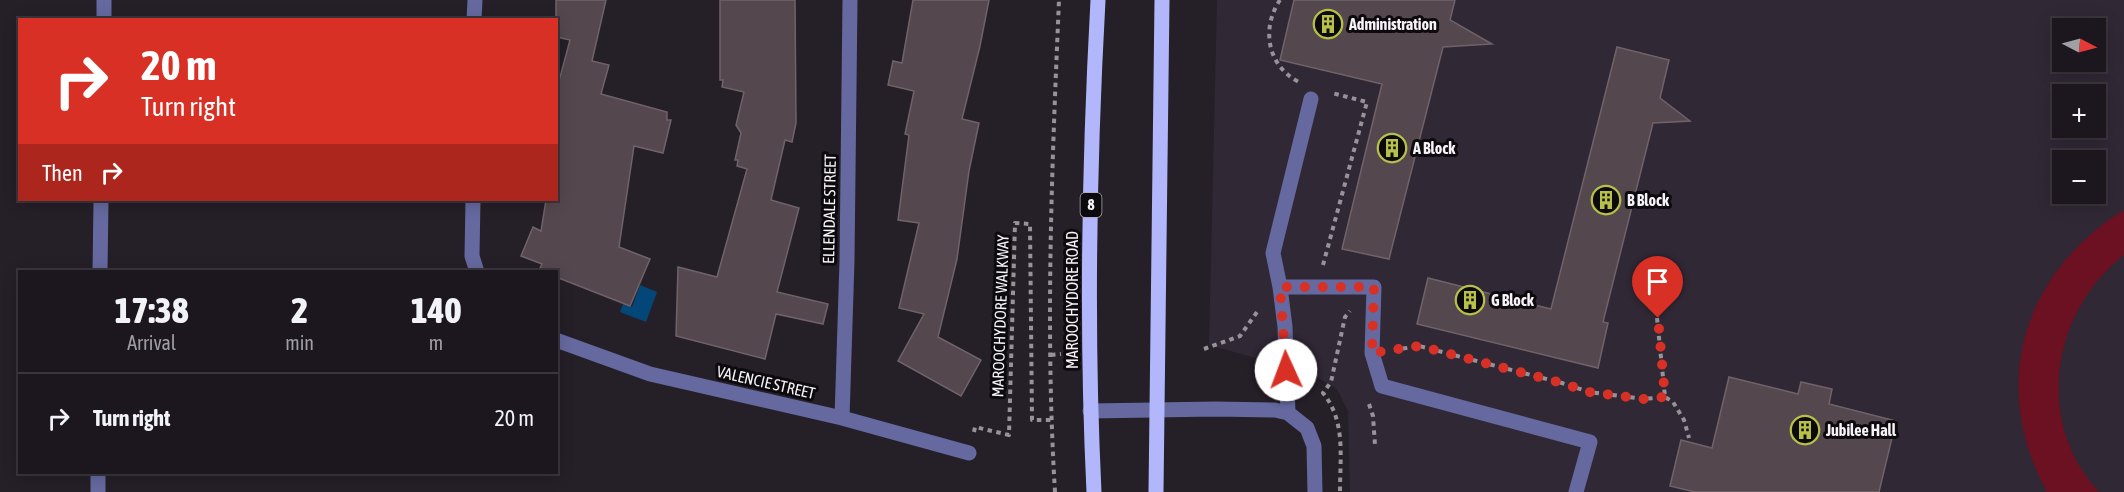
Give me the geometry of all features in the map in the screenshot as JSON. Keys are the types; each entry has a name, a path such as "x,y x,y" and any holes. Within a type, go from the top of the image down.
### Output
{"main road":[{"name":"MAROOCHYDORE ROAD","path":"1094,492 1090,411 1092,135 1098,0"},
{"path":"1156,492 1162,0"}],"street":[{"path":"104,0 104,18"},
{"path":"474,18 475,0"},
{"name":"ELLENDALE STREET","path":"842,418 847,261 850,0"},
{"path":"1288,413 1285,327 1273,253 1311,99"},
{"path":"100,270 101,201"},
{"path":"473,201 472,256 476,270"},
{"path":"1280,287 1374,287 1372,353 1382,386 1590,442 1576,492"},
{"name":"VALENCIE STREET","path":"558,341 650,374 842,418 969,453"},
{"path":"1090,411 1275,410 1288,413 1307,428 1314,446 1315,492"},
{"path":"98,474 98,492"}],"path":[{"path":"1055,492 1051,420 1051,209 1059,0"},
{"name":"MAROOCHYDORE WALKWAY","path":"969,453 975,427 1009,435 1015,223 1030,224 1032,420 1051,420"},
{"path":"1340,492 1340,430 1335,410 1323,393 1331,382 1345,317 1352,307"},
{"path":"1204,349 1240,336 1257,312"},
{"path":"1658,318 1665,397"},
{"path":"1372,353 1419,346 1589,392 1644,399 1665,397 1673,402 1684,420 1689,438"},
{"path":"1051,355 1061,354"},
{"path":"1053,458 1061,458"}],"shaded area":[{"path":"1217,0 2124,0 2124,492 1350,492 1348,411 1337,389 1310,373 1209,345"},
{"path":"2124,210 2124,255 2099,279 2080,306 2067,337 2060,369 2059,401 2065,433 2078,464 2099,492 2047,492 2029,452 2020,412 2019,373 2026,335 2040,299 2061,266 2089,236"}],"water":[{"path":"640,285 657,292 646,322 620,312 623,304 632,307"}],"building":[{"path":"556,0 606,0 592,61 609,65 601,94 667,112 667,120 671,120 663,153 634,146 619,247 650,259 630,306 558,278 558,270 540,268 542,264 521,256 533,227 541,231 546,201 558,201 558,85 570,40 558,37 558,18 556,18"},
{"path":"720,0 795,0 796,123 792,142 785,140 771,200 799,208 777,292 828,304 823,324 776,314 765,359 676,336 678,267 717,277 747,169 737,166 738,160 735,160 741,133 736,125 744,92 722,87 723,80 720,80"},
{"path":"913,0 989,0 962,119 979,123 969,171 957,259 938,337 981,360 961,396 898,361 924,314 899,308 919,223 898,220 909,135 905,134 914,91 888,85 893,61 902,63"},
{"name":"A Block","path":"1294,0 1455,0 1450,20 1492,44 1443,47 1389,259 1342,249 1382,84 1280,60"},
{"path":"1617,47 1669,60 1660,98 1690,121 1653,123 1603,322 1608,323 1598,368 1417,324 1428,278 1551,309"},
{"name":"Jubilee Hall","path":"1729,377 1798,394 1801,382 1832,389 1829,404 1896,421 1879,492 1695,492 1670,486 1681,440 1712,448"}],"place":[{"name":"Administration","path":"1328,24"},
{"name":"A Block","path":"1392,148"},
{"name":"B Block","path":"1606,200"},
{"name":"G Block","path":"1470,300"},
{"name":"Jubilee Hall","path":"1805,430"}],"route":[{"path":"1286,370 1285,327 1280,287 1374,287 1372,353 1419,346 1589,392 1644,399 1665,397 1658,318"}]}
